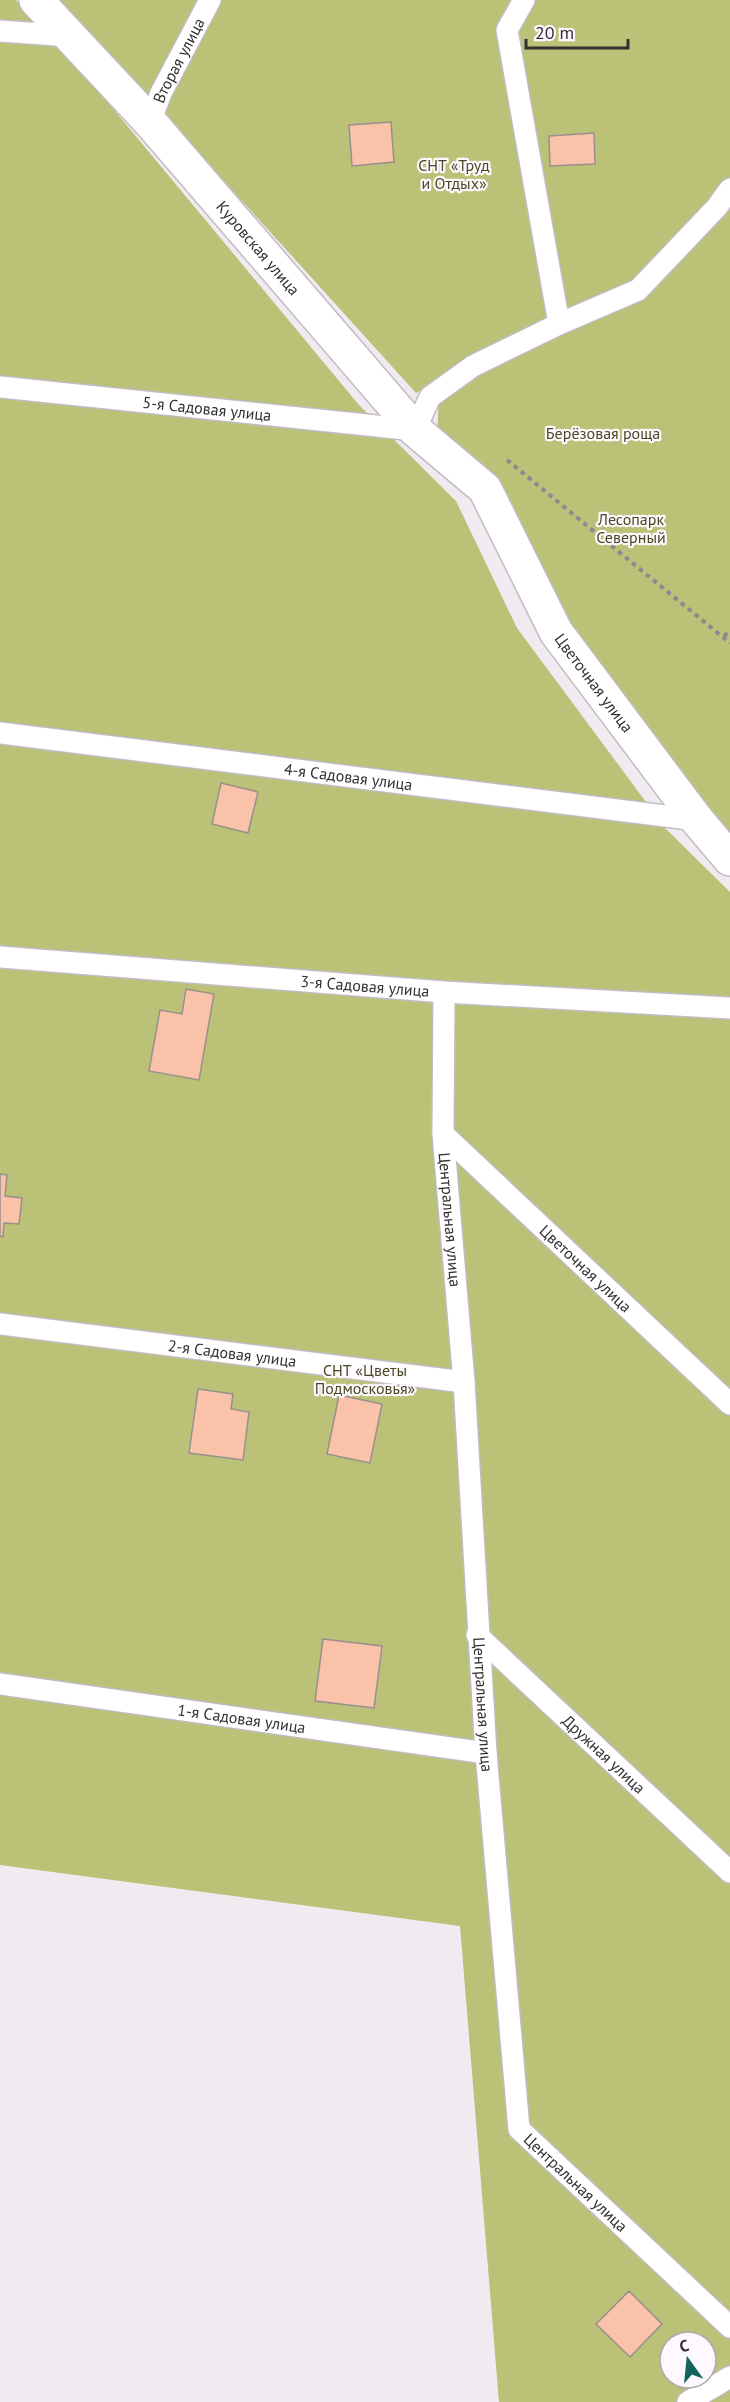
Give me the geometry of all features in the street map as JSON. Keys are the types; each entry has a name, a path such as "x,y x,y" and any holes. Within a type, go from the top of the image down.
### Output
{"street":[{"name":"Куровская улица","path":"36,0 150,122 415,430 485,489"},
{"name":"Цветочная улица","path":"485,489 556,632 697,820 730,859"}],"lane":[{"name":"Вторая улица","path":"150,122 161,93 210,0"},
{"path":"524,0 507,30 559,324"},
{"path":"0,31 70,36"},
{"path":"415,430 430,397 473,366 559,324 638,291 717,207 730,189"},
{"name":"5-я Садовая улица","path":"0,387 415,430"},
{"name":"4-я Садовая улица","path":"0,734 697,820"},
{"name":"3-я Садовая улица","path":"0,957 444,992 730,1008"},
{"name":"Центральная улица","path":"444,992 443,1134 464,1382 477,1635 486,1753 519,2129 730,2327"},
{"name":"Цветочная улица","path":"443,1134 730,1404"},
{"name":"2-я Садовая улица","path":"0,1324 464,1382"},
{"name":"Дружная улица","path":"477,1635 730,1872"},
{"name":"1-я Садовая улица","path":"0,1684 486,1753"},
{"path":"688,2402 730,2377"}],"path":[{"path":"503,456 730,643"},
{"path":"724,636 730,631"}],"green space":[{"name":"СНТ «Цветы Подмосковья»","path":"0,0 16,0 66,52 359,405 456,501 517,628 666,829 730,892 730,2402 499,2402 460,1926 0,1865"},
{"name":"СНТ «Труд и Отдых»","path":"60,0 730,0 730,854 437,440 439,389 507,343 416,393"}],"building":[{"path":"391,122 394,162 352,166 349,125"},
{"path":"594,133 595,164 550,166 549,136"},
{"path":"221,783 258,792 248,833 212,824"},
{"path":"186,989 214,994 199,1080 149,1071 160,1010 182,1014"},
{"path":"0,1174 7,1175 5,1196 22,1198 19,1224 4,1223 3,1237 0,1236"},
{"path":"198,1389 233,1394 231,1409 249,1412 243,1460 189,1453"},
{"path":"339,1395 382,1404 370,1463 327,1454"},
{"path":"323,1639 382,1646 374,1708 315,1701"},
{"path":"629,2291 662,2324 630,2357 596,2324"}],"park label":[{"name":"Берёзовая роща","path":"603,433"},
{"name":"Лесопарк Северный","path":"631,528"}]}
